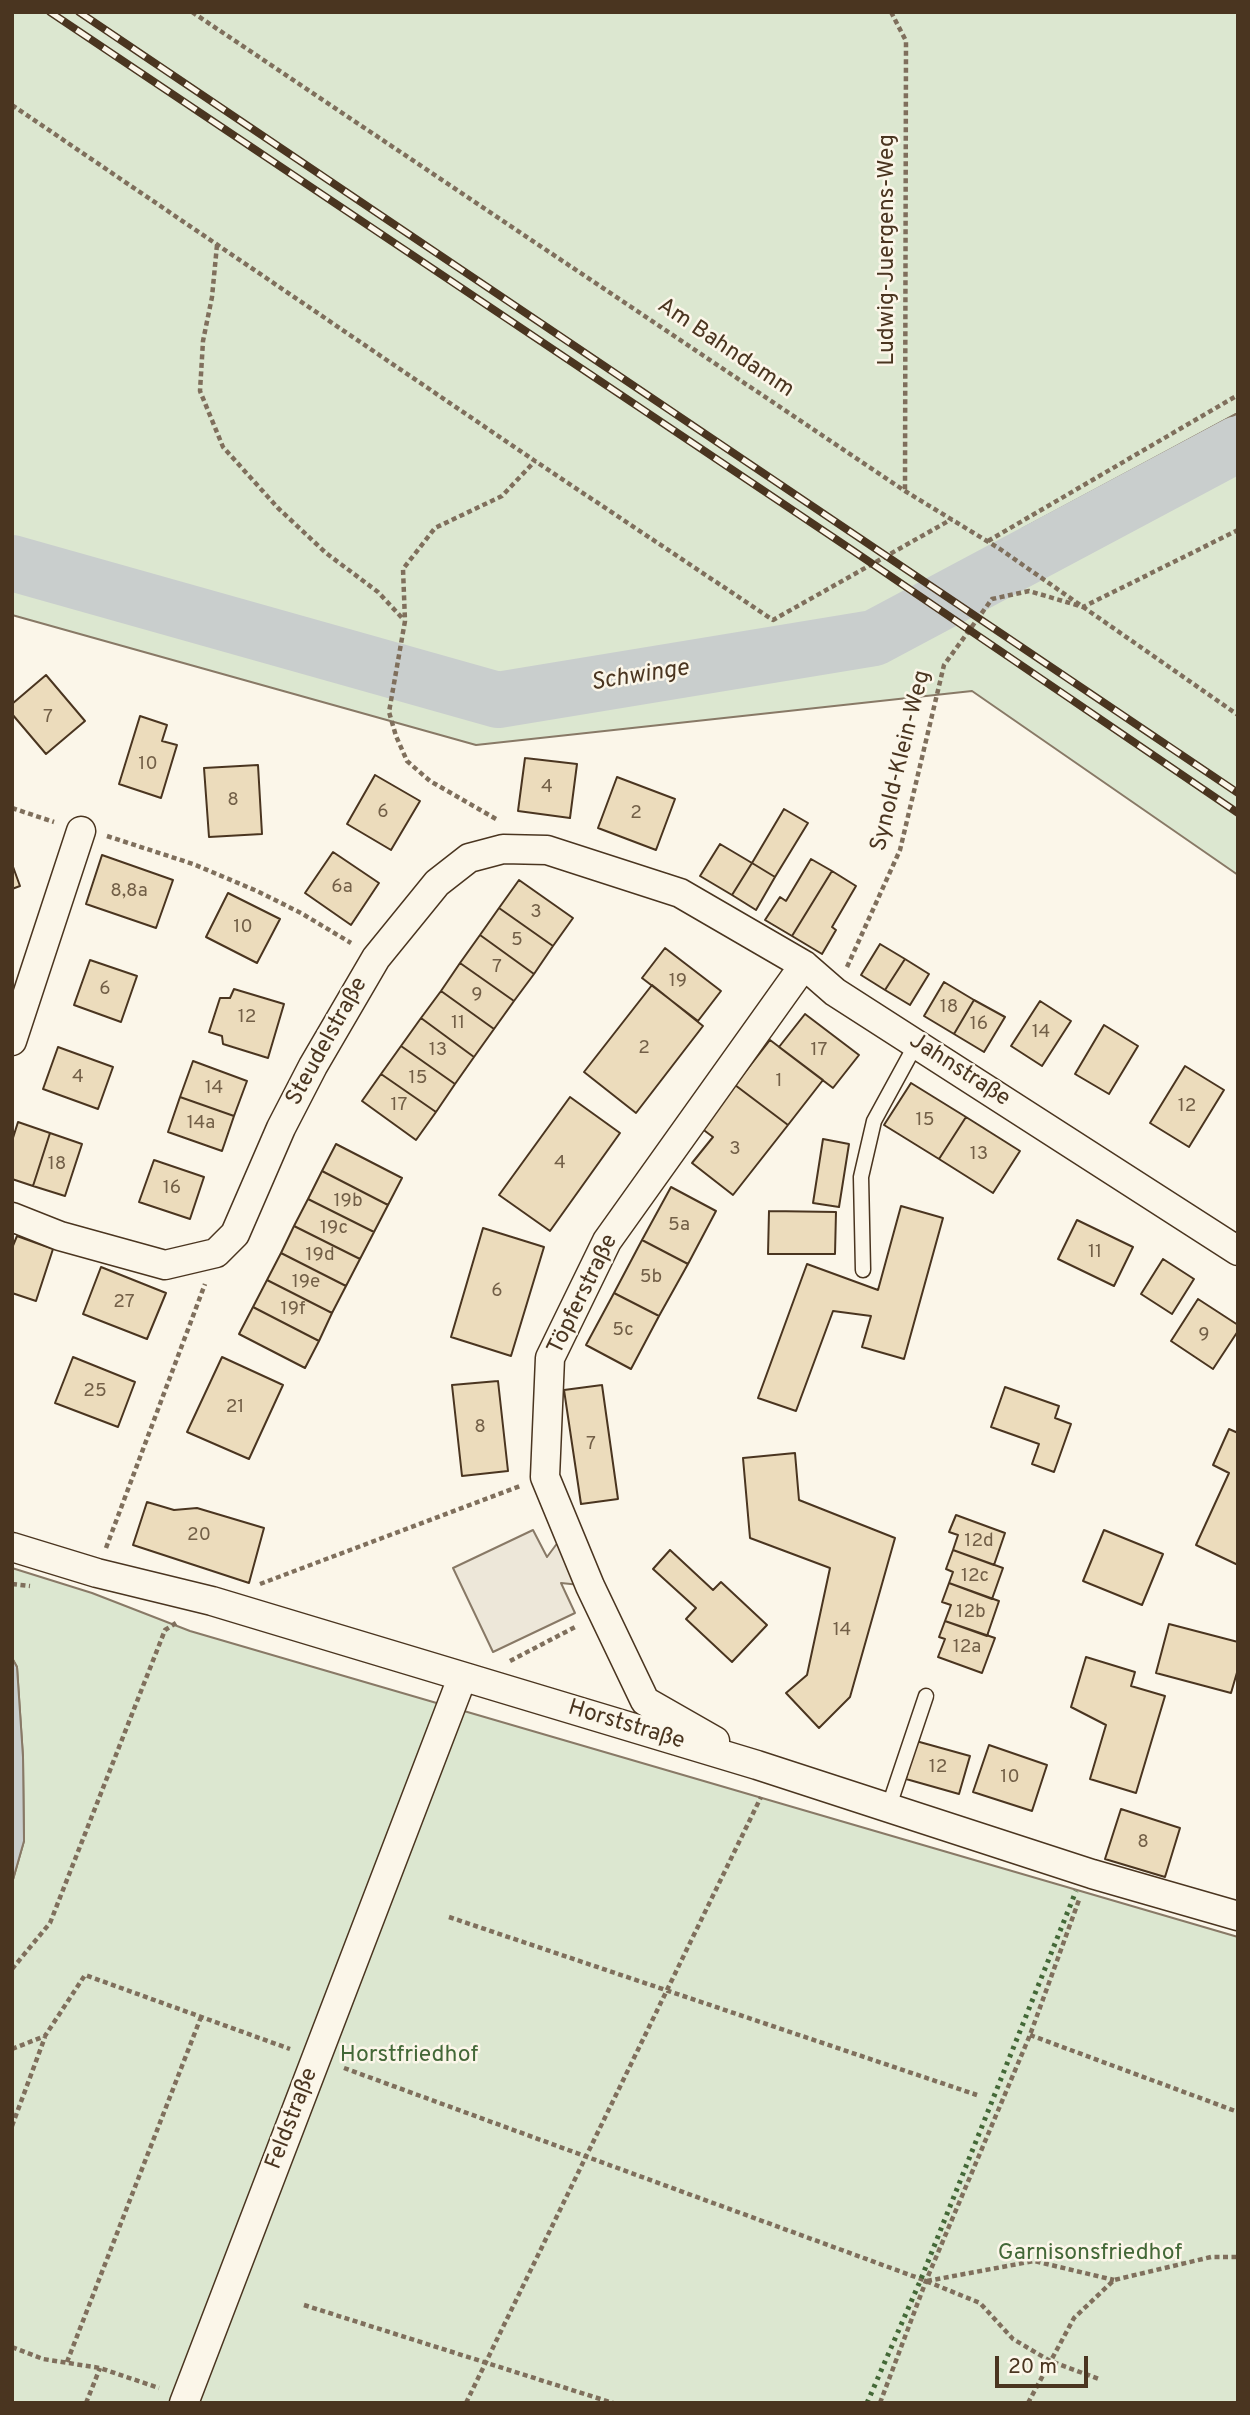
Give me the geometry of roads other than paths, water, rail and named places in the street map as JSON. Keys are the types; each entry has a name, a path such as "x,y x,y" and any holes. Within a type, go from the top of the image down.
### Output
{"street":[{"path":"12,1041 81,831"},
{"name":"Steudelstraße","path":"12,1217 60,1236 165,1265 216,1254 235,1234 281,1128 313,1066 376,958 437,883 469,858 503,849 547,850 680,893"},
{"name":"Jahnstraße","path":"680,893 804,965 835,992 1238,1251"},
{"name":"Töpferstraße","path":"765,1768 645,1701 602,1613 545,1477 550,1358 607,1241 804,965"},
{"name":"Horststraße","path":"12,1547 97,1573 212,1601 765,1768 1092,1874 1238,1916"},
{"name":"Feldstraße","path":"185,2400 316,2058 467,1679"}],"lane":[{"path":"863,1270 861,1177 868,1143 874,1121 916,1044"},
{"path":"888,1809 926,1696"}],"waterway":[{"name":"Schwinge","path":"12,563 498,700 874,638 1238,444"}],"railway":[{"path":"50,12 852,550 1238,813"},
{"path":"79,12 1238,793"}],"park label":[{"name":"Horstfriedhof","path":"409,2056"},
{"name":"Garnisonsfriedhof","path":"1090,2254"}]}
